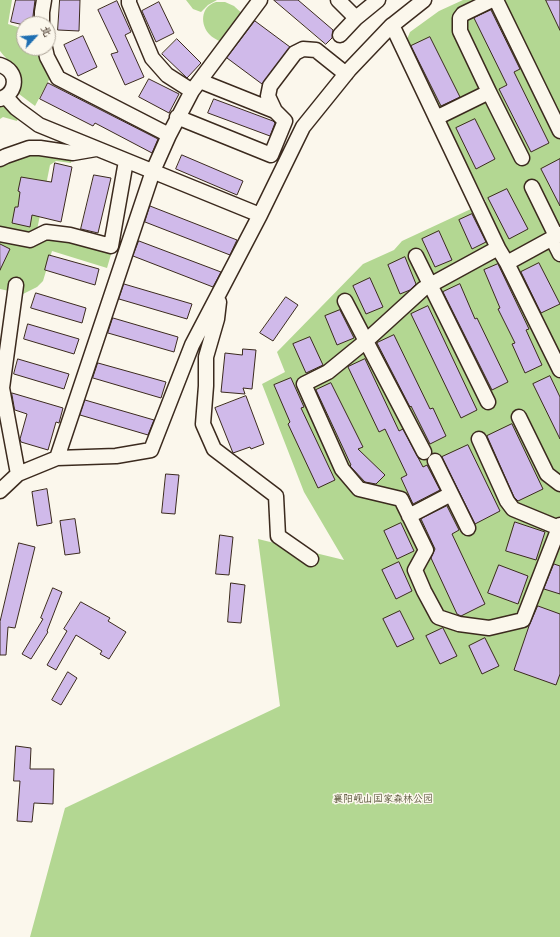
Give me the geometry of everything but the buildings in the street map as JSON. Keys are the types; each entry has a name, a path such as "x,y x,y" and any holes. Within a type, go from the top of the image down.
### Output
{"street":[{"path":"42,16 44,0"},
{"path":"129,0 152,58 167,75 280,116 301,132"},
{"path":"56,458 153,171 169,135 196,86 260,0"},
{"path":"338,0 356,18"},
{"path":"340,35 356,18 378,0"},
{"path":"0,490 18,474 56,458 116,456 151,450 192,346 260,215 303,127 346,74 392,25 424,0"},
{"path":"492,0 463,14 460,18 460,31 522,158"},
{"path":"496,0 560,131"},
{"path":"392,25 498,248 507,263 560,370"},
{"path":"177,118 271,155 280,116 268,96 270,86 295,53 303,48 316,50 346,74"},
{"path":"47,56 58,78 169,135"},
{"path":"0,65 7,68 13,77 13,88 3,98 39,125 260,215"},
{"path":"436,118 489,92"},
{"path":"0,159 29,148 40,148 73,153 96,149"},
{"path":"0,234 30,240 46,232 70,235 111,246 126,161"},
{"path":"532,187 556,236 560,254"},
{"path":"507,263 556,236"},
{"path":"479,439 507,501 513,509 559,526 523,620 489,628 459,624 438,617 415,570 426,550 401,499 359,489 342,469 304,384 328,372 366,341 423,289 498,248"},
{"path":"416,256 488,402"},
{"path":"16,285 2,388 18,474"},
{"path":"221,290 217,319 206,357 206,386 203,424 214,449 276,496 278,536 311,559"},
{"path":"345,300 468,528"},
{"path":"519,417 547,474 560,484"},
{"path":"409,516 451,494"}],"green space":[{"path":"0,0 12,0 8,24 16,26 16,56 43,56 51,76 35,106 19,94 18,79 15,69 0,51"},
{"path":"186,0 217,0 208,5 201,12 193,9"},
{"name":"襄阳岘山国家森林公园","path":"463,0 560,0 560,937 30,937 65,808 280,706 258,539 344,560 304,492 262,384 285,372 277,352 363,264 394,250 402,241 486,202 405,44 410,32 439,11"},
{"path":"216,2 225,2 234,6 247,18 227,44 210,35 204,26 203,21 204,12 211,4"},
{"path":"6,102 18,117 17,121 3,117 0,119 0,104"},
{"path":"29,153 72,155 71,163 56,161 50,165 37,230 34,235 0,230 0,165"},
{"path":"55,237 112,251 107,268 52,251 43,281 37,287 23,294 0,289 0,238"}]}
